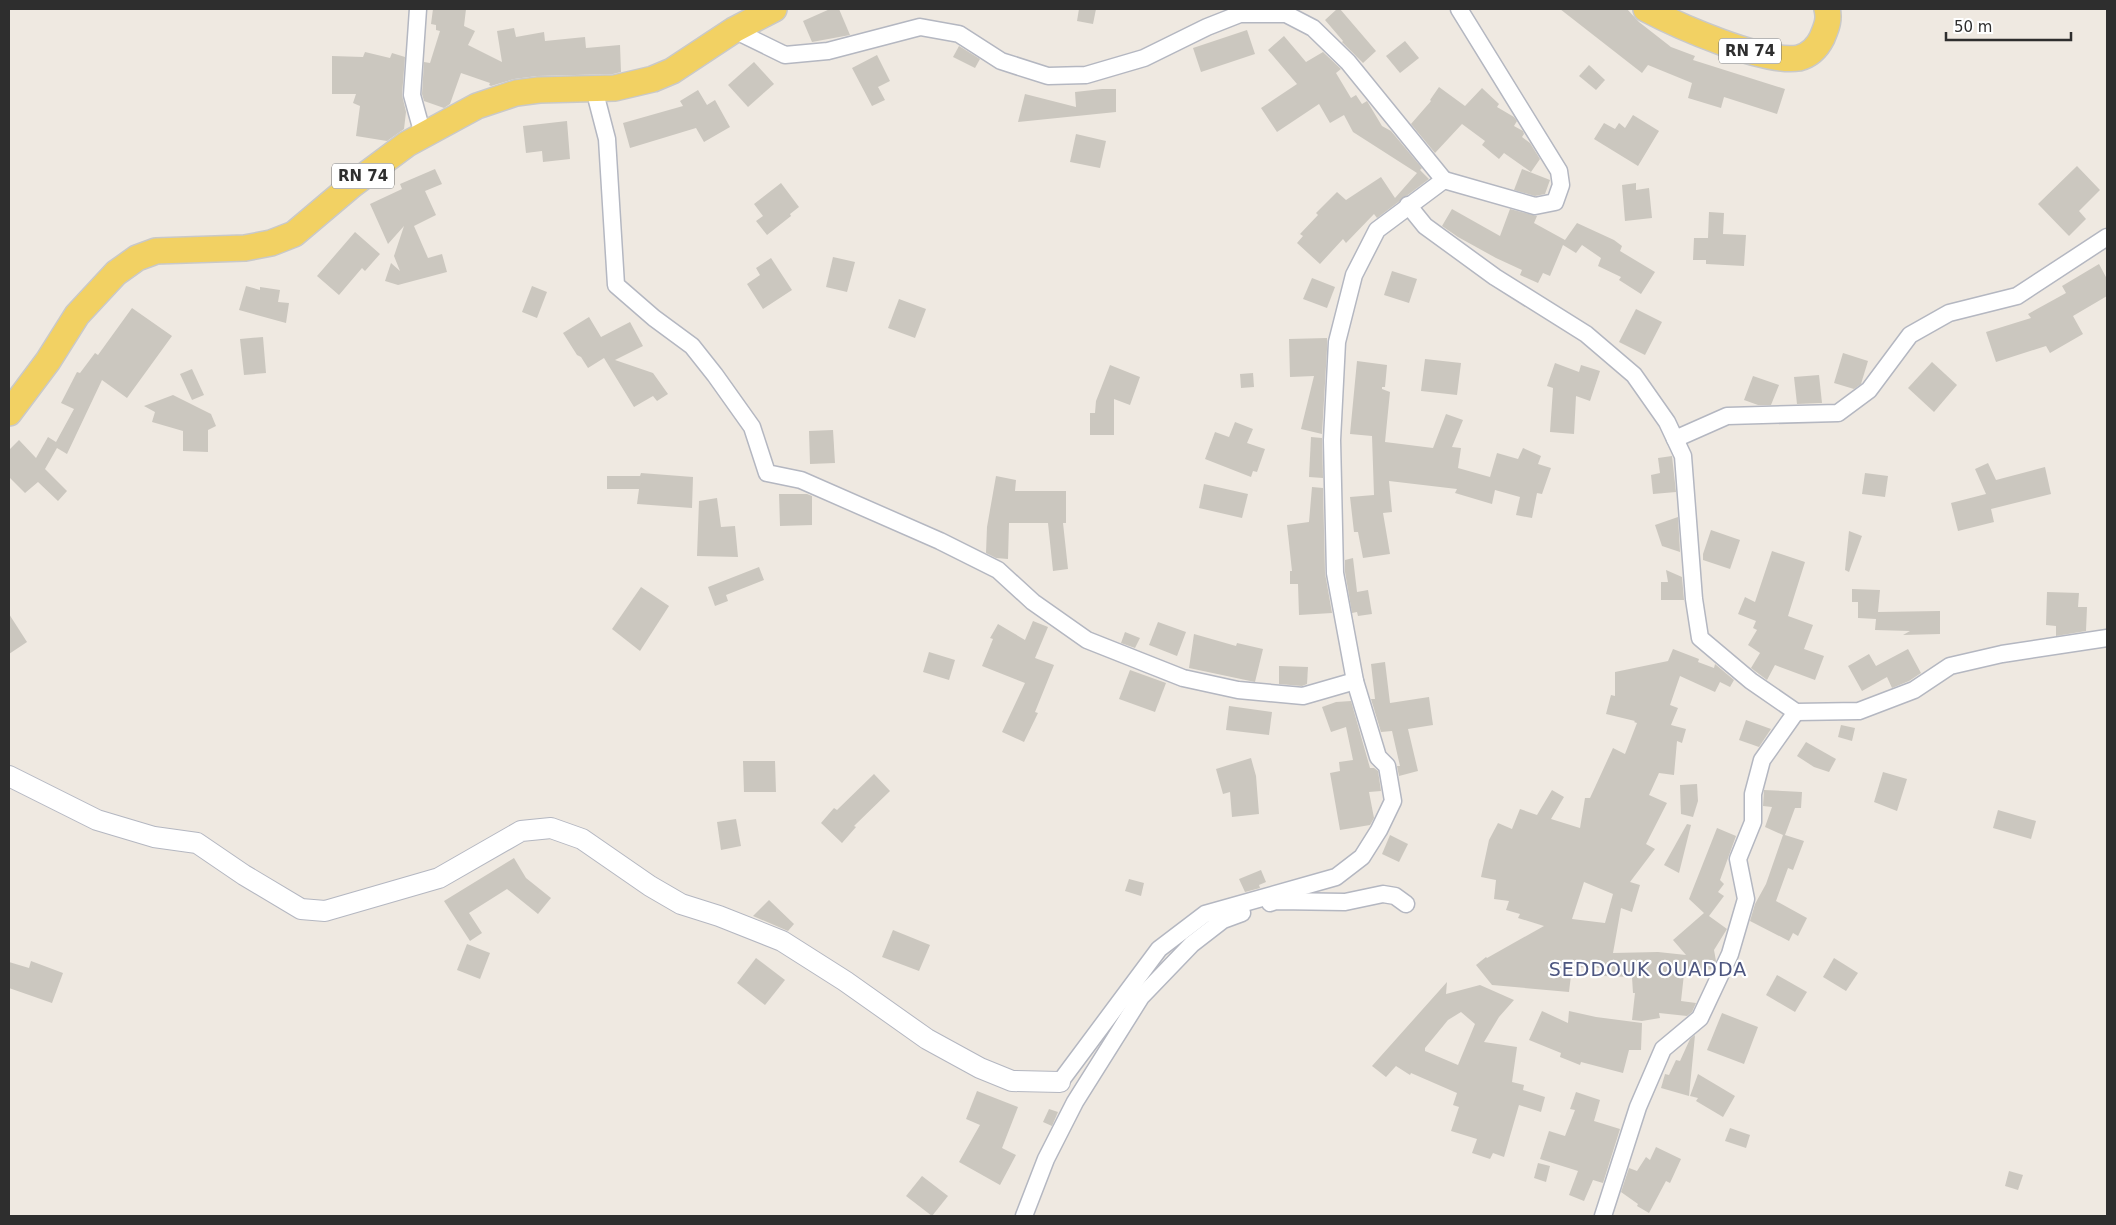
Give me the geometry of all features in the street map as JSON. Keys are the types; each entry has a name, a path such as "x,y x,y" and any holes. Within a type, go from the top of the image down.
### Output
{"main road":[{"name":"RN 74","path":"9,413 48,360 77,315 116,273 137,258 156,251 245,248 272,243 294,234 352,185 407,144 478,106 516,93 628,86 659,76 685,63 734,30 774,9"},
{"name":"RN 74","path":"1646,9 1699,33 1741,48 1786,58 1799,58 1810,54 1819,43 1827,27 1829,16 1827,9"}],"street":[{"path":"418,9 412,94 423,135"},
{"path":"734,30 785,55 828,51 920,27 959,34 1001,61 1048,76 1086,75 1144,58 1240,14 1286,14 1313,28 1348,62 1444,180 1535,206 1555,202 1561,186 1559,171 1459,9"},
{"path":"594,89 607,139 616,285 654,318 692,346 752,427 767,473 801,480 940,541 998,570 1033,602 1087,640 1183,678 1238,690 1303,696 1356,681"},
{"path":"9,776 97,820 154,837 197,844 301,909 325,911 439,878 521,831 551,828 582,839 650,886 681,904 719,916 782,942 845,980 927,1039 980,1068 1012,1081 1060,1082 1159,949 1204,914 1336,877 1362,857 1379,830 1393,801 1387,766 1378,757 1356,681 1335,573 1332,440 1337,342 1354,274 1377,230 1444,180"},
{"path":"1408,205 1425,226 1495,276 1586,334 1634,375 1667,422 1683,456 1692,573 1700,638 1751,681 1796,712 1859,711 1914,690 1950,666 2002,654 2107,638"},
{"path":"1675,439 1727,416 1838,413 1868,390 1910,335 1949,313 2017,296 2107,238"},
{"path":"1603,1216 1638,1108 1663,1049 1700,1018 1730,954 1746,899 1738,859 1753,822 1753,794 1762,760 1796,712"},
{"path":"1024,1216 1046,1159 1075,1102 1141,997 1192,944 1223,920 1276,900 1345,902 1383,894 1394,896 1406,904"}],"building":[{"path":"433,9 466,9 464,26 475,31 468,45 502,62 497,31 514,28 516,37 544,32 545,41 585,37 586,48 620,45 621,72 613,74 537,76 514,79 491,86 489,85 490,83 461,73 450,104 444,108 424,101 422,94 424,62 430,63 440,31 436,30 436,25 431,24"},
{"path":"830,9 839,9 850,35 812,42 803,21"},
{"path":"1079,9 1096,9 1093,24 1077,21"},
{"path":"1337,9 1340,9 1376,51 1363,63 1342,42 1325,20"},
{"path":"1560,9 1627,9 1639,22 1671,47 1695,56 1693,60 1785,89 1777,114 1724,97 1721,108 1688,98 1692,83 1648,65 1642,73"},
{"path":"1247,30 1255,54 1201,72 1193,48"},
{"path":"1284,36 1306,62 1323,52 1341,69 1336,73 1351,98 1356,95 1362,104 1367,101 1382,126 1391,131 1429,179 1377,218 1374,214 1346,243 1343,239 1320,264 1297,243 1303,236 1300,234 1318,215 1316,213 1337,192 1346,200 1381,177 1395,198 1417,173 1353,132 1344,115 1330,123 1319,104 1277,132 1261,108 1297,84 1268,50"},
{"path":"1405,41 1419,58 1400,73 1386,56"},
{"path":"959,46 980,59 975,68 953,57"},
{"path":"365,52 390,58 392,53 405,57 402,95 406,112 404,129 387,141 356,136 360,106 353,103 356,94 332,94 332,56 363,57"},
{"path":"877,55 890,81 878,87 885,100 872,106 852,68"},
{"path":"754,62 774,84 748,107 728,85"},
{"path":"1589,65 1605,80 1596,90 1579,76"},
{"path":"1439,87 1465,106 1482,88 1499,104 1497,107 1514,117 1517,121 1514,126 1523,131 1522,137 1530,143 1540,159 1531,172 1504,153 1499,159 1482,145 1485,141 1462,124 1435,153 1411,124 1431,101"},
{"path":"1116,89 1116,112 1018,122 1025,94 1076,107 1075,92"},
{"path":"698,90 707,105 715,100 730,127 704,142 696,128 630,148 623,123 683,106 680,101"},
{"path":"1633,115 1659,131 1638,166 1594,139 1604,123 1615,129 1619,123 1625,128"},
{"path":"567,121 570,159 543,162 542,151 526,153 523,126"},
{"path":"1076,134 1106,141 1100,168 1070,162"},
{"path":"2077,166 2100,190 2079,211 2086,219 2069,236 2038,204"},
{"path":"435,169 442,184 425,191 436,215 414,226 428,258 442,254 447,272 398,285 385,281 391,263 400,271 394,256 404,226 388,244 370,204 402,189 400,184"},
{"path":"1522,169 1550,180 1545,194 1535,196 1514,190"},
{"path":"781,183 799,207 790,214 791,216 767,235 756,221 763,216 754,204"},
{"path":"1636,183 1636,190 1649,188 1652,218 1625,221 1622,185"},
{"path":"1452,209 1500,236 1510,209 1537,216 1534,223 1565,240 1577,223 1614,240 1622,246 1620,251 1655,272 1641,294 1619,280 1621,277 1598,266 1601,258 1582,245 1576,253 1563,245 1550,276 1543,273 1538,283 1520,275 1522,270 1496,258 1442,226"},
{"path":"1709,212 1724,213 1723,234 1746,235 1744,266 1706,264 1706,260 1693,260 1694,238 1708,238"},
{"path":"355,232 380,254 365,271 362,268 339,295 317,276"},
{"path":"833,257 855,262 847,292 826,287"},
{"path":"771,258 792,290 763,309 747,284 760,275 756,268"},
{"path":"2099,264 2107,279 2107,296 2073,316 2083,334 2050,353 2046,346 1996,362 1986,332 2031,318 2028,314 2066,293 2062,286"},
{"path":"1392,271 1417,279 1409,303 1384,295"},
{"path":"1312,278 1335,287 1327,308 1303,299"},
{"path":"246,286 260,290 260,287 280,290 278,302 289,303 286,323 239,310"},
{"path":"532,286 547,292 537,318 522,312"},
{"path":"899,299 926,309 915,338 888,328"},
{"path":"132,308 172,336 127,398 102,380 67,454 57,448 45,469 67,491 58,501 38,482 25,493 9,477 9,450 19,440 36,458 48,437 56,442 74,409 61,403 77,372 80,373 95,353 98,355"},
{"path":"1636,309 1662,322 1645,355 1619,342"},
{"path":"589,317 601,337 630,322 643,346 615,360 653,373 668,394 657,401 653,396 634,407 604,358 588,368 563,333"},
{"path":"263,337 266,373 244,375 240,339"},
{"path":"1327,338 1322,434 1301,429 1314,376 1290,377 1289,339"},
{"path":"1843,353 1868,361 1861,384 1854,389 1834,383"},
{"path":"1425,359 1461,363 1457,395 1421,391"},
{"path":"1357,361 1387,365 1385,387 1382,387 1382,389 1390,392 1385,442 1433,448 1446,414 1463,420 1452,447 1461,448 1458,468 1490,477 1497,453 1518,459 1523,448 1541,456 1538,464 1551,468 1542,494 1537,493 1532,518 1516,515 1520,497 1495,490 1492,504 1455,493 1457,489 1389,481 1392,512 1383,513 1390,554 1363,558 1358,532 1354,532 1350,497 1374,495 1372,436 1350,434"},
{"path":"1932,362 1957,385 1934,412 1908,388"},
{"path":"1555,363 1579,372 1581,365 1600,371 1590,401 1576,396 1574,434 1550,432 1553,388 1547,386"},
{"path":"1110,365 1140,377 1130,405 1114,399 1114,435 1090,435 1090,413 1095,413 1096,401"},
{"path":"192,369 204,395 192,400 180,374"},
{"path":"1253,373 1254,387 1241,388 1240,374"},
{"path":"1819,375 1822,403 1797,404 1794,377"},
{"path":"1753,376 1779,385 1771,405 1758,405 1744,400"},
{"path":"173,395 211,414 216,426 208,430 208,452 183,451 183,431 152,422 155,412 144,406"},
{"path":"1235,422 1253,429 1247,443 1265,449 1257,472 1253,471 1251,477 1205,459 1215,432 1229,437"},
{"path":"833,430 835,463 810,464 809,431"},
{"path":"1311,437 1322,438 1323,478 1309,477"},
{"path":"1672,456 1676,492 1653,494 1651,475 1660,473 1658,458"},
{"path":"1988,463 1996,480 2045,467 2051,494 1991,509 1994,522 1958,531 1951,503 1986,494 1975,469"},
{"path":"641,473 693,477 692,508 637,504 639,489 607,489 607,476 640,476"},
{"path":"1865,473 1888,476 1885,497 1862,494"},
{"path":"996,476 1016,480 1015,491 1066,491 1066,523 1063,523 1068,569 1053,571 1048,523 1009,523 1008,559 996,558 986,553 987,527"},
{"path":"1204,484 1248,494 1242,518 1199,508"},
{"path":"1312,487 1323,488 1325,573 1332,613 1299,615 1298,584 1290,584 1290,571 1292,571 1287,525 1309,522"},
{"path":"779,494 807,494 812,496 812,525 780,526"},
{"path":"717,498 721,527 735,526 738,557 697,556 699,501"},
{"path":"1678,517 1680,552 1662,546 1655,525"},
{"path":"1711,530 1740,540 1730,569 1703,560 1703,554"},
{"path":"1849,531 1862,536 1849,572 1845,570"},
{"path":"1772,551 1805,562 1788,616 1813,625 1804,649 1824,656 1815,680 1775,665 1767,680 1751,668 1760,653 1748,645 1757,630 1753,628 1756,621 1738,614 1745,597 1755,602"},
{"path":"1353,558 1357,592 1368,590 1372,614 1358,616 1357,612 1352,613 1345,572 1345,560"},
{"path":"759,567 764,580 726,595 728,601 715,606 708,587"},
{"path":"1666,570 1682,577 1684,600 1661,600 1661,582 1668,582"},
{"path":"641,587 669,606 640,651 612,629"},
{"path":"1852,589 1880,590 1878,612 1940,611 1940,634 1903,635 1910,631 1875,630 1876,619 1858,618 1858,602 1852,602"},
{"path":"2047,592 2079,593 2078,607 2087,607 2086,631 2056,636 2056,626 2046,625"},
{"path":"9,614 27,642 9,654"},
{"path":"1033,621 1048,627 1035,658 1054,665 1035,712 1038,713 1024,742 1002,732 1025,683 982,666 993,639 990,638 998,624 1025,640"},
{"path":"1158,622 1186,632 1177,656 1149,645"},
{"path":"1125,632 1140,638 1135,648 1121,643"},
{"path":"1194,634 1236,646 1237,643 1263,649 1255,682 1189,668"},
{"path":"1673,649 1699,659 1698,662 1714,668 1715,664 1734,680 1730,687 1720,682 1715,692 1680,676 1670,705 1678,708 1671,725 1686,729 1682,743 1677,741 1674,775 1659,773 1649,795 1667,803 1646,844 1655,849 1630,882 1640,885 1632,912 1621,908 1613,953 1658,952 1686,955 1673,940 1704,913 1689,899 1717,828 1736,836 1720,880 1724,884 1718,892 1724,896 1709,916 1727,929 1714,950 1716,961 1712,969 1684,974 1681,1001 1696,1003 1692,1012 1687,1016 1659,1013 1660,1018 1642,1021 1632,1020 1635,993 1633,993 1632,977 1603,976 1603,968 1572,967 1569,992 1492,985 1476,965 1486,957 1544,926 1518,918 1520,914 1506,910 1509,901 1494,899 1496,880 1481,877 1489,840 1498,823 1512,829 1520,809 1537,815 1552,790 1564,797 1551,819 1580,828 1585,798 1590,798 1613,748 1625,754 1637,723 1606,714 1611,695 1615,696 1615,672 1668,661","holes":["1584,882 1613,894 1605,923 1572,919"]},
{"path":"1908,649 1921,673 1909,681 1892,688 1887,677 1862,691 1848,666 1869,654 1876,666"},
{"path":"929,652 955,660 949,680 923,672"},
{"path":"1385,662 1390,703 1429,697 1433,725 1408,729 1418,771 1399,776 1397,766 1400,766 1392,731 1381,732 1371,699 1375,699 1371,664"},
{"path":"1279,666 1308,667 1307,684 1302,686 1279,684"},
{"path":"1130,670 1166,683 1155,712 1119,699"},
{"path":"1351,701 1370,768 1378,771 1381,791 1369,792 1374,818 1370,825 1340,830 1330,773 1340,771 1339,762 1353,760 1346,727 1331,732 1322,707 1336,702"},
{"path":"1229,706 1272,712 1269,735 1226,730"},
{"path":"1746,720 1771,729 1759,747 1739,740"},
{"path":"1841,725 1855,728 1852,741 1838,737"},
{"path":"1806,742 1836,759 1829,772 1814,767 1797,756"},
{"path":"1251,758 1256,776 1259,814 1232,817 1230,792 1223,794 1216,769"},
{"path":"743,761 775,761 776,792 744,792"},
{"path":"1883,772 1907,779 1897,811 1874,802"},
{"path":"874,774 890,791 854,826 856,827 842,843 821,823 834,808 837,810"},
{"path":"1697,784 1698,801 1693,817 1681,814 1680,785"},
{"path":"1764,790 1802,792 1801,808 1795,808 1785,835 1804,841 1793,870 1788,868 1776,901 1807,918 1798,936 1793,933 1789,941 1750,921 1755,904 1766,884 1783,835 1765,827 1772,807 1763,806"},
{"path":"1998,810 2036,821 2031,839 1993,828"},
{"path":"736,819 741,846 721,850 717,822"},
{"path":"1687,824 1691,825 1679,873 1664,865"},
{"path":"1390,835 1408,844 1399,862 1382,854"},
{"path":"514,858 526,878 551,898 538,914 507,889 469,913 482,933 470,941 444,901"},
{"path":"1261,870 1266,882 1259,885 1260,888 1245,892 1239,879"},
{"path":"1129,879 1144,883 1141,896 1125,891"},
{"path":"769,900 794,924 788,931 753,916"},
{"path":"893,930 930,945 919,971 882,957"},
{"path":"467,944 490,953 480,979 457,970"},
{"path":"756,958 785,980 765,1005 737,983"},
{"path":"1834,958 1858,973 1846,991 1823,977"},
{"path":"31,961 63,973 52,1003 9,988 9,962 29,968"},
{"path":"1777,975 1807,992 1795,1012 1766,995"},
{"path":"1447,982 1446,994 1480,985 1514,1000 1499,1017 1484,1042 1517,1047 1512,1082 1524,1085 1523,1090 1545,1097 1541,1112 1519,1105 1504,1157 1493,1153 1490,1159 1472,1153 1477,1139 1451,1131 1459,1107 1453,1105 1457,1093 1411,1073 1410,1075 1396,1066 1386,1077 1372,1066","holes":["1461,1012 1475,1024 1458,1065 1425,1051 1425,1048 1448,1020"]},
{"path":"1542,1011 1568,1023 1569,1011 1596,1017 1642,1023 1641,1050 1629,1050 1623,1073 1581,1062 1580,1065 1560,1057 1561,1053 1529,1040"},
{"path":"1722,1013 1758,1027 1744,1064 1707,1050"},
{"path":"1695,1035 1689,1096 1661,1088 1665,1074 1669,1075 1676,1060 1680,1061 1690,1039"},
{"path":"1698,1074 1735,1096 1723,1117 1696,1101 1698,1098 1690,1096"},
{"path":"977,1091 1018,1107 1002,1148 1016,1155 1000,1185 959,1162 980,1125 966,1119"},
{"path":"1576,1092 1600,1100 1594,1121 1620,1129 1603,1183 1593,1180 1584,1201 1569,1195 1578,1171 1540,1159 1549,1131 1565,1136 1575,1110 1570,1109"},
{"path":"1049,1109 1058,1112 1052,1126 1043,1122"},
{"path":"1730,1128 1750,1135 1746,1148 1725,1141"},
{"path":"1656,1147 1681,1159 1670,1183 1666,1181 1649,1213 1637,1206 1638,1204 1621,1192 1629,1168 1637,1171 1646,1157 1650,1160"},
{"path":"1538,1163 1550,1166 1546,1182 1534,1178"},
{"path":"2009,1171 2023,1175 2018,1190 2005,1186"},
{"path":"922,1176 948,1196 932,1216 906,1196"}],"district":[{"name":"SEDDOUK OUADDA","path":"1648,969"}]}
